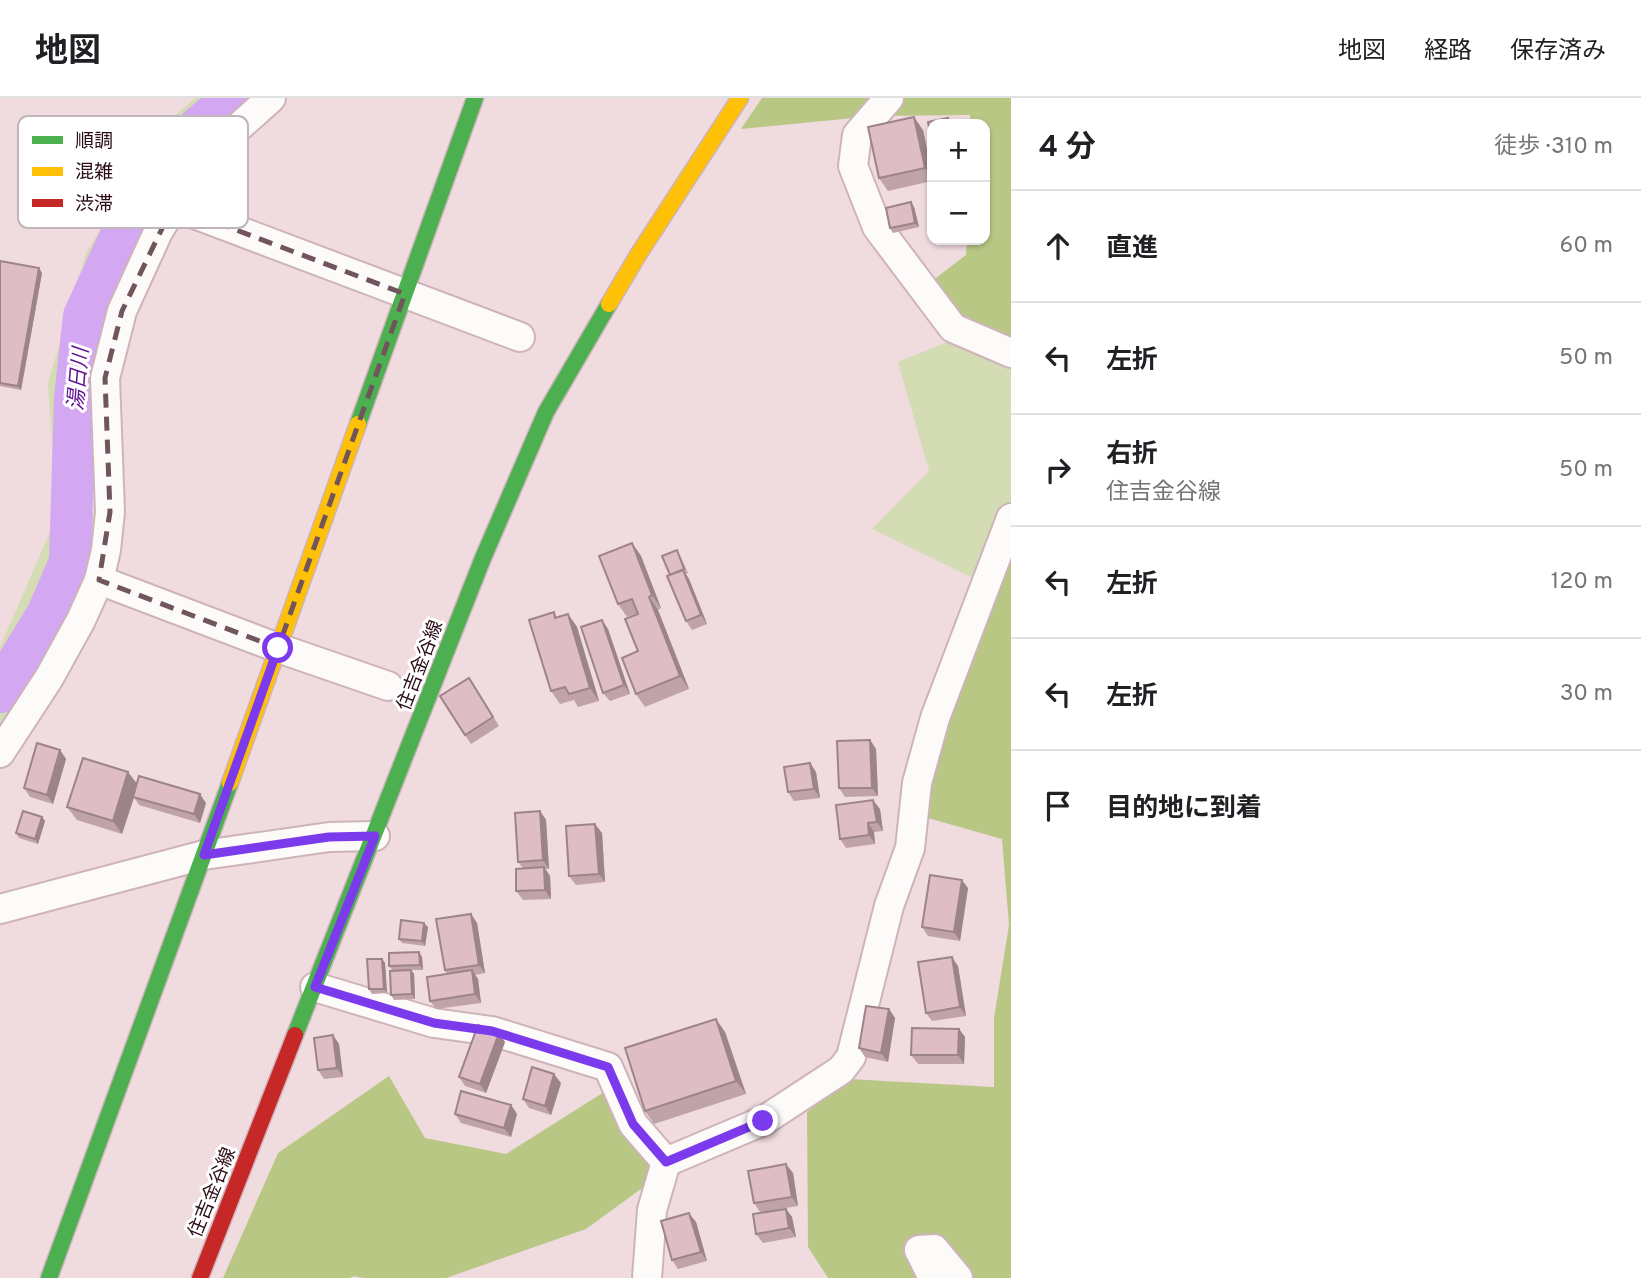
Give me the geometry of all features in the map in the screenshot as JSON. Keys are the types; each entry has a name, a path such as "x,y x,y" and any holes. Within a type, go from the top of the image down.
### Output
{"main road":[{"path":"49,1278 204,855 475,98"},
{"name":"住吉金谷線","path":"200,1278 483,558 546,412 638,256 740,98"}],"street":[{"path":"248,119 271,98"},
{"path":"889,98 857,135 853,166 877,228 953,328 1011,353"},
{"path":"0,753 49,678 81,620 99,580 106,550 110,512 105,378 122,311 160,228"},
{"path":"231,228 520,337"},
{"path":"666,1162 763,1121 841,1070 851,1057 889,906 910,848 917,783 935,718 1011,518"},
{"path":"99,580 278,648 388,686"},
{"path":"0,909 204,855 329,837 375,836"},
{"path":"315,987 434,1023 492,1031 608,1067 633,1124 666,1162"},
{"path":"647,1278 652,1210 666,1162"},
{"path":"933,1278 919,1250 934,1249 958,1278"}],"highlighted area":[{"path":"173,206 405,294 278,648 99,580 110,512 105,378 122,311"}],"green space":[{"path":"195,98 259,98 240,116 174,116"},
{"path":"762,98 1011,98 1011,359 953,328 928,284 966,255 967,245 990,245 990,119 970,119 970,115 874,116 741,129"},
{"path":"101,228 152,228 90,366 94,545 62,631 0,735 0,647 57,516 48,383 86,253"},
{"path":"957,338 1011,354 1011,510 975,579 872,529 929,471 898,362"},
{"path":"1011,527 1011,1278 828,1278 808,1247 807,1112 849,1079 994,1087 994,1018 1009,925 1002,839 921,816 935,718"},
{"path":"389,1076 425,1138 506,1154 604,1092 651,1167 645,1186 586,1229 446,1278 223,1278 278,1153"}],"building":[{"path":"914,117 925,168 879,178 868,127"},
{"path":"911,202 915,223 890,228 886,208"},
{"path":"0,261 39,268 18,386 0,383"},
{"path":"632,543 652,595 649,597 680,676 636,694 622,658 638,651 625,619 638,614 632,599 618,604 599,556"},
{"path":"677,550 684,569 670,575 662,556"},
{"path":"683,570 701,615 686,621 667,576"},
{"path":"554,612 555,618 568,614 590,688 569,694 565,687 551,691 529,620"},
{"path":"602,620 624,685 603,693 581,627"},
{"path":"469,678 493,717 465,735 440,696"},
{"path":"870,740 872,788 839,788 837,741"},
{"path":"37,743 60,750 47,795 24,788"},
{"path":"83,758 128,772 113,821 67,807"},
{"path":"810,763 814,789 788,792 784,767"},
{"path":"139,776 200,794 194,814 133,797"},
{"path":"873,800 877,822 868,823 869,835 840,839 836,805"},
{"path":"23,811 42,817 35,839 16,833"},
{"path":"540,811 543,860 518,862 515,813"},
{"path":"595,824 599,874 569,876 566,826"},
{"path":"544,867 545,890 516,891 516,869"},
{"path":"930,875 962,880 954,932 922,927"},
{"path":"471,914 479,965 445,970 436,919"},
{"path":"401,920 424,923 422,941 399,939"},
{"path":"419,952 420,965 389,966 389,953"},
{"path":"952,957 960,1007 926,1013 918,962"},
{"path":"367,959 382,959 384,989 369,989"},
{"path":"411,970 412,994 391,995 390,971"},
{"path":"472,970 475,994 430,1001 427,977"},
{"path":"866,1006 889,1009 881,1053 859,1048"},
{"path":"716,1019 736,1081 645,1111 625,1048"},
{"path":"478,1025 499,1033 480,1084 459,1077"},
{"path":"912,1028 959,1029 958,1055 911,1055"},
{"path":"333,1035 337,1068 318,1070 314,1038"},
{"path":"532,1067 554,1074 545,1106 523,1099"},
{"path":"461,1091 511,1105 504,1128 455,1114"},
{"path":"786,1164 792,1197 754,1203 748,1171"},
{"path":"786,1209 789,1228 756,1234 753,1214"},
{"path":"689,1213 701,1252 672,1260 661,1221"}],"waterway":[{"name":"湯日川","path":"212,116 233,98"},
{"name":"湯日川","path":"0,692 47,615 70,562 75,398 84,316 124,228"}],"traffic: fast":[{"path":"358,424 475,98"},
{"path":"295,1035 483,558 546,412 609,304"},
{"path":"49,1278 230,783"}],"traffic: slow":[{"path":"609,304 740,98"},
{"path":"230,783 358,424"}],"traffic: jam":[{"path":"200,1278 295,1035"}],"route":[{"path":"278,648 204,855 329,837 375,836 315,987 434,1023 492,1031 608,1067 633,1124 666,1162 763,1121"}]}
